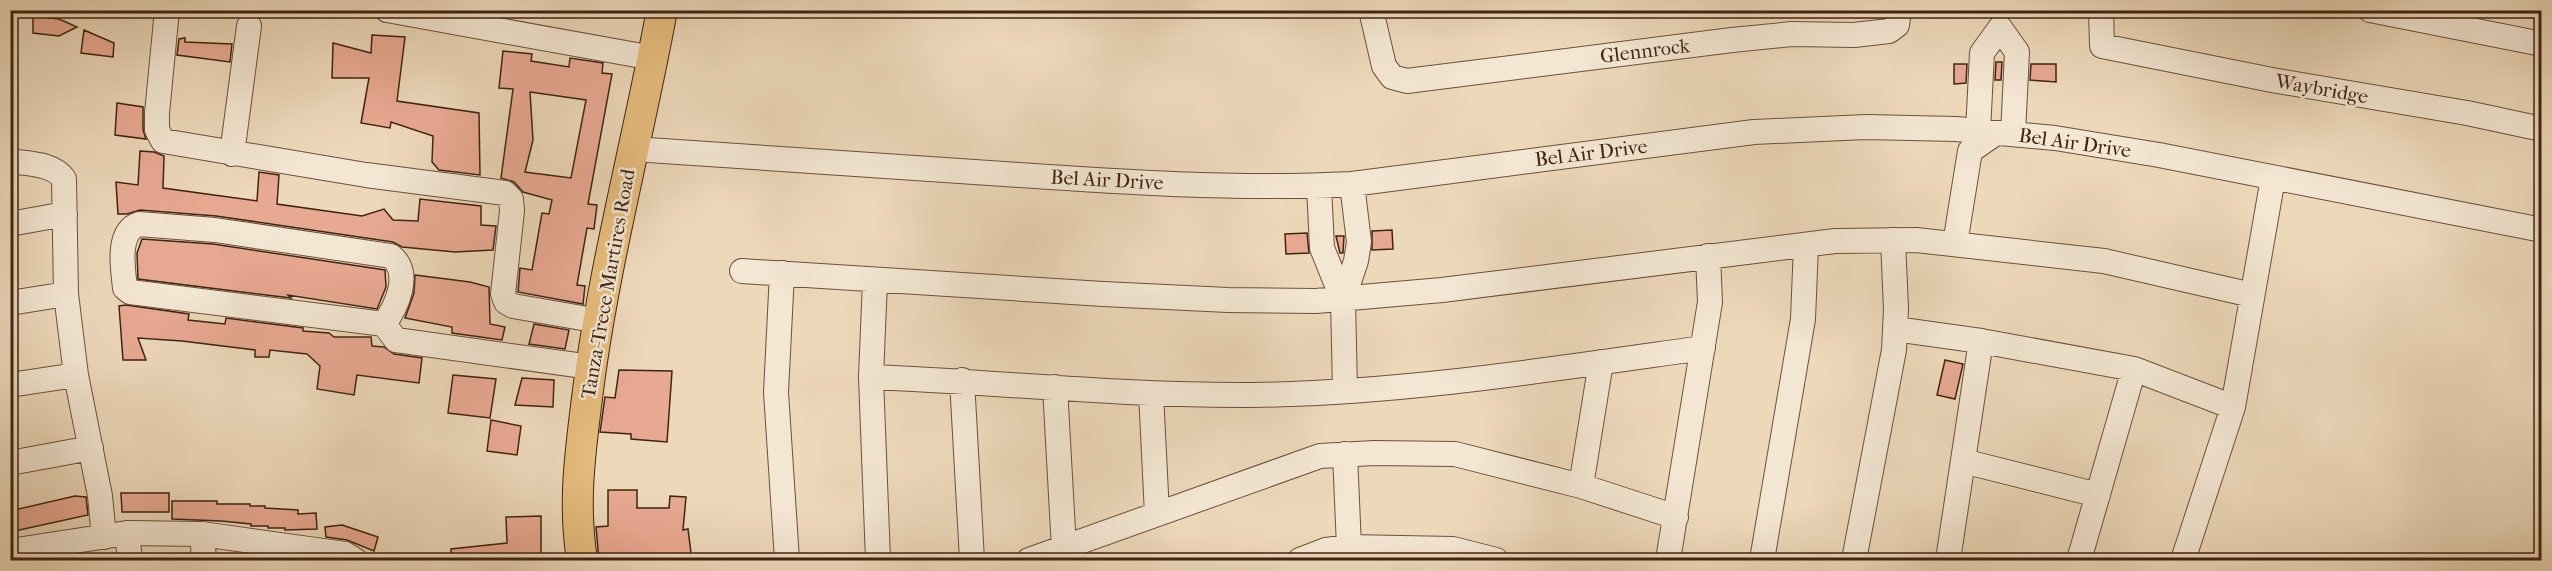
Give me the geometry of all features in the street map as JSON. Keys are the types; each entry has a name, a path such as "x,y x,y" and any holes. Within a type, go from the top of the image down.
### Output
{"main road":[{"name":"Tanza-Trece Martires Road","path":"582,561 577,483 591,367 662,10"}],"street":[{"path":"167,10 157,130 163,141 366,175 506,193 511,199 512,211 503,294 506,302 513,306 599,321"},
{"path":"387,10 653,58"},
{"name":"Glennrock","path":"1371,10 1384,66 1392,77 1407,81 1792,34 1854,35 1889,31 1898,18"},
{"name":"Waybridge","path":"2101,10 2103,46 2272,80 2467,113 2541,129"},
{"path":"2370,10 2541,44"},
{"path":"1996,133 1982,53 2000,19"},
{"path":"1955,244 1970,151 1996,133 2017,52 2000,19"},
{"path":"232,154 249,26"},
{"name":"Bel Air Drive","path":"633,149 1089,180 1220,186 1319,186 1352,184 1754,132 1866,127 2055,138 2147,153 2541,230"},
{"path":"10,161 44,166 59,172 64,179 66,294 76,375 100,496 116,535 130,561"},
{"path":"2183,561 2234,408 2273,178"},
{"path":"1345,391 1343,300 1359,242 1352,184"},
{"path":"1319,186 1322,248 1343,300"},
{"path":"10,224 65,214"},
{"path":"384,324 396,308 402,280 398,261 391,256 215,231 139,224 131,227 126,234 123,262 125,288 130,292 384,324 396,340 591,367"},
{"path":"742,271 875,281 1228,300 1343,300 1835,240 1916,240 2104,261 2252,295"},
{"path":"1854,561 1894,350 1896,309 1893,240"},
{"path":"1762,561 1803,319 1806,245"},
{"path":"1668,561 1710,302 1708,256"},
{"path":"782,273 776,392 787,561"},
{"path":"875,281 871,377 878,561"},
{"path":"10,303 66,294"},
{"path":"1895,329 1981,341 2134,369 2234,408"},
{"path":"1948,561 1981,341"},
{"path":"871,377 962,380 1151,393 1251,395 1398,388 1703,348"},
{"path":"1581,486 1601,362"},
{"path":"2079,561 2134,369"},
{"path":"10,385 76,375"},
{"path":"962,380 972,561"},
{"path":"1055,387 1064,549"},
{"path":"1151,393 1157,514"},
{"path":"10,463 91,448"},
{"path":"1029,561 1320,456 1345,454 1455,454 1581,486 1676,516"},
{"path":"1345,454 1349,547"},
{"path":"1963,461 2098,495"},
{"path":"202,534 204,561"},
{"path":"10,551 54,552 116,535 202,534 283,553 350,557"},
{"path":"1300,561 1326,550 1349,547 1454,549 1496,561"}],"building":[{"path":"33,16 59,19 77,27 59,36 33,33"},
{"path":"84,30 114,43 113,57 81,53"},
{"path":"372,35 405,37 397,101 479,113 480,175 439,170 432,162 433,136 391,122 390,128 361,123 369,78 332,78 333,43 371,53"},
{"path":"185,38 185,42 232,44 230,62 177,55 179,39"},
{"path":"503,51 532,54 531,61 569,67 570,58 603,63 602,73 612,74 588,204 597,205 594,229 587,228 577,285 585,286 583,304 518,292 520,268 532,270 542,213 549,214 552,200 523,192 514,182 501,178 513,89 499,88","holes":["530,92 586,100 571,178 525,172 533,140"]},
{"path":"1996,62 2002,62 2001,80 1995,80"},
{"path":"1954,64 1967,64 1966,83 1954,84"},
{"path":"2031,64 2056,64 2056,82 2030,80"},
{"path":"117,103 143,107 143,130 146,139 115,135"},
{"path":"140,151 154,152 164,156 163,188 257,201 259,172 279,175 277,204 362,216 384,209 393,220 418,221 420,199 481,206 481,225 496,226 493,250 455,252 402,247 393,242 216,216 140,210 118,214 116,182 138,185"},
{"path":"1392,230 1393,249 1372,250 1372,231"},
{"path":"1307,233 1309,253 1286,254 1285,234"},
{"path":"1336,236 1344,236 1343,253 1340,253"},
{"path":"142,239 213,244 385,270 386,287 377,309 288,295 291,298 138,279 137,253"},
{"path":"415,275 470,282 489,287 490,324 505,327 502,340 452,333 452,327 405,318 414,293"},
{"path":"119,306 189,314 188,320 225,324 226,318 303,328 303,331 329,333 334,337 371,337 372,346 384,347 394,354 422,358 419,383 357,375 354,395 317,389 320,366 307,354 270,350 269,357 255,357 255,350 182,341 138,338 146,360 123,360"},
{"path":"534,324 569,330 565,349 529,344"},
{"path":"1945,360 1963,364 1955,399 1937,395"},
{"path":"619,370 672,371 667,442 631,439 631,434 600,432 605,397 615,398"},
{"path":"453,375 496,379 490,418 448,413"},
{"path":"522,378 554,380 553,407 515,405"},
{"path":"491,420 521,426 517,455 487,451"},
{"path":"608,490 637,490 637,508 669,508 670,496 686,497 683,530 688,529 692,561 599,561 596,527 608,526"},
{"path":"121,493 169,493 169,512 122,512"},
{"path":"75,496 86,497 88,515 10,532 10,511"},
{"path":"172,501 217,501 217,504 250,504 250,506 265,506 265,508 298,510 298,514 316,513 317,529 285,530 285,528 268,528 268,526 221,521 172,519"},
{"path":"541,516 541,561 451,561 451,549 507,543 506,517"},
{"path":"342,525 378,537 374,551 347,540 326,537 325,527"}]}
